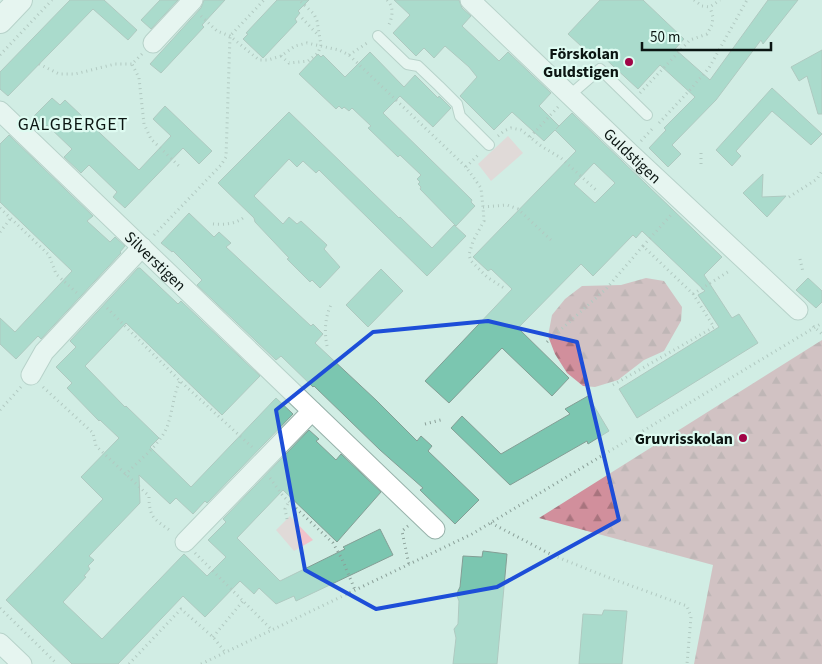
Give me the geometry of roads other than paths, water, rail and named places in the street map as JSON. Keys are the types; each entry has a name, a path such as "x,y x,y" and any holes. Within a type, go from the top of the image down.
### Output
{"street":[{"path":"0,21 20,0"},
{"name":"Guldstigen","path":"470,0 798,310"},
{"path":"153,43 191,2"},
{"name":"Silverstigen","path":"0,111 435,529"},
{"path":"31,375 44,352 142,247"},
{"path":"185,542 312,411"},
{"path":"0,643 22,664"}],"lane":[{"path":"378,36 407,64 418,66 439,86 457,104 460,116 489,145"},
{"path":"570,95 600,69 648,115"}],"place":[{"name":"Förskolan Guldstigen","path":"629,62"},
{"name":"Gruvrisskolan","path":"743,438"}],"district":[{"name":"GALGBERGET","path":"73,124"}]}
